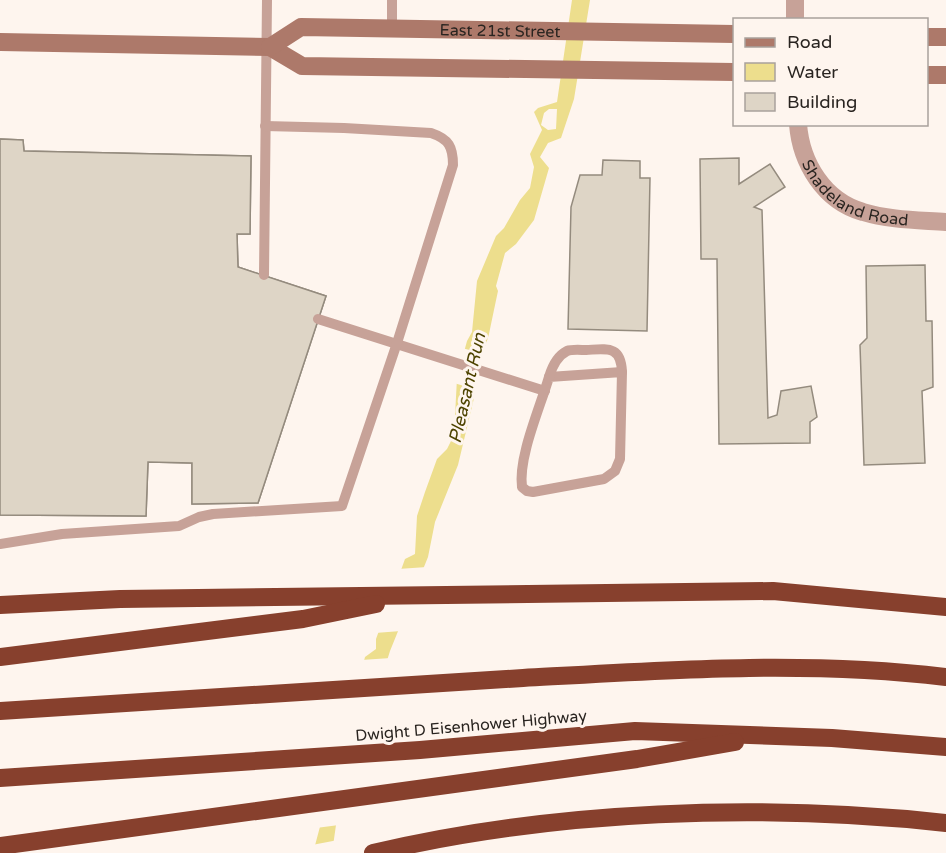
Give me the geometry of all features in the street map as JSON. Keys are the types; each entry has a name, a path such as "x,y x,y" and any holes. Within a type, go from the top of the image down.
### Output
{"highway":[{"path":"0,605 120,599 335,604 413,596 773,591 946,607"},
{"path":"0,657 303,619 335,604"},
{"path":"0,711 442,683 771,667 844,668 946,677"},
{"name":"Dwight D Eisenhower Highway","path":"0,778 420,750 634,731 832,738 946,747"},
{"path":"0,846 637,759 773,736"},
{"path":"378,852 543,824 637,816 798,814 902,819 946,824"}],"main road":[{"name":"East 21st Street","path":"268,47 301,27 733,34"},
{"path":"928,37 946,37"},
{"path":"0,42 268,47 302,66 733,72"},
{"path":"928,75 946,75"}],"street":[{"path":"795,0 795,18"},
{"name":"Shadeland Road","path":"798,126 802,149 812,171 829,192 851,208 863,213 946,222"}],"lane":[{"path":"264,275 267,0"},
{"path":"392,0 392,28"},
{"path":"0,544 63,534 179,526 213,513 342,506 397,343 453,165 451,145 441,136 431,132 265,126"},
{"path":"318,319 545,392"},
{"path":"611,349 622,361 622,372 620,459 615,471 604,479 533,492 522,488 522,471 549,377 557,360 568,351 611,349"},
{"path":"549,377 622,372"}],"water":[{"name":"Pleasant Run","path":"572,0 590,0 574,99 561,138 548,143 540,157 549,168 534,220 516,244 505,253 496,286 498,291 487,342 474,374 472,390 474,398 458,465 435,522 428,557 390,651 336,825 332,853 313,853 365,657 376,649 376,639 405,559 415,554 417,516 437,459 447,449 454,435 457,378 467,341 472,332 477,281 496,236 504,228 520,200 530,188 534,167 530,154 542,130 534,112 538,108 557,102","holes":["549,109 557,109 556,129 548,130 541,125 544,113"]}],"pier":[{"path":"462,348 484,354 474,389 454,383"},
{"path":"427,567 401,631 375,633 398,569"},
{"path":"391,658 339,825 316,828 361,660"},
{"path":"338,840 336,853 310,853 312,845"}],"building":[{"path":"0,139 23,140 24,151 251,156 250,234 237,234 238,267 326,296 258,503 192,504 192,463 148,462 146,516 0,515","holes":["33,215 179,216 179,225 187,226 187,232 156,232 156,255 176,275 121,331 49,331 50,238 27,238 27,227 32,227"]},
{"path":"0,139 23,140 24,151 251,156 250,234 237,234 238,267 326,296 258,503 192,504 192,463 148,462 146,516 0,515"},
{"path":"739,158 739,184 770,164 785,187 754,207 762,210 768,418 777,415 781,391 811,386 817,417 810,422 810,443 719,444 717,259 701,259 700,159"},
{"path":"603,160 640,161 640,178 650,178 647,331 568,329 571,207 580,175 602,175"},
{"path":"925,265 926,321 932,321 933,387 922,391 925,463 864,465 860,345 867,338 866,266"}]}
